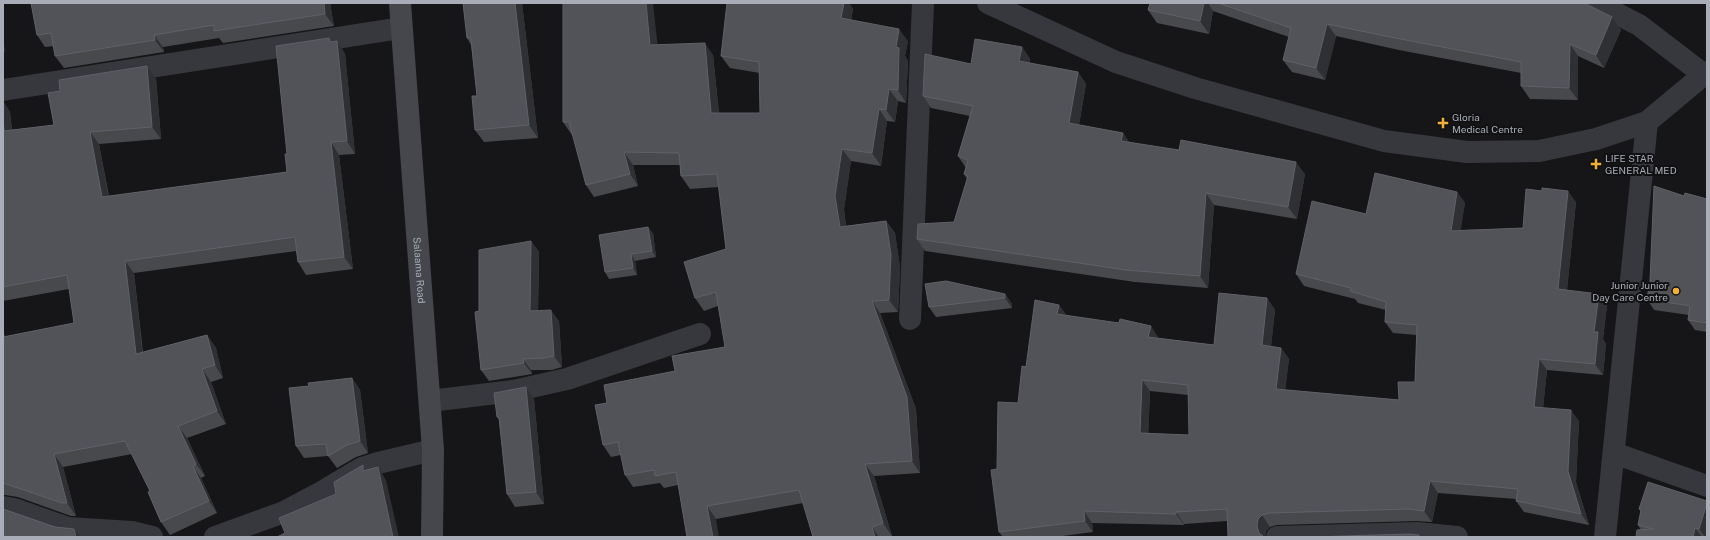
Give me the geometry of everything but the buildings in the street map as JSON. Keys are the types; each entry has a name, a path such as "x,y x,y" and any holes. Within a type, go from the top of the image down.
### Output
{"main road":[{"name":"Salaama Road","path":"400,3 433,450 432,537"}],"street":[{"path":"910,319 923,3"},
{"path":"988,3 1116,62 1195,88 1384,141 1467,152 1538,151 1596,139 1646,122 1705,73 1639,25 1596,3"},
{"path":"3,90 402,28"},
{"path":"1605,537 1646,122"},
{"path":"430,401 513,391 567,379 700,334"},
{"path":"215,537 284,512 362,468 433,450"},
{"path":"1614,453 1707,486"},
{"path":"3,508 14,509 68,528 132,532 152,537"},
{"path":"1277,537 1417,533 1457,537"}],"place":[{"name":"Gloria Medical Centre","path":"1443,123"},
{"name":"LIFE STAR GENERAL MED","path":"1596,164"},
{"name":"Junior Junior Day Care Centre","path":"1676,291"}]}
